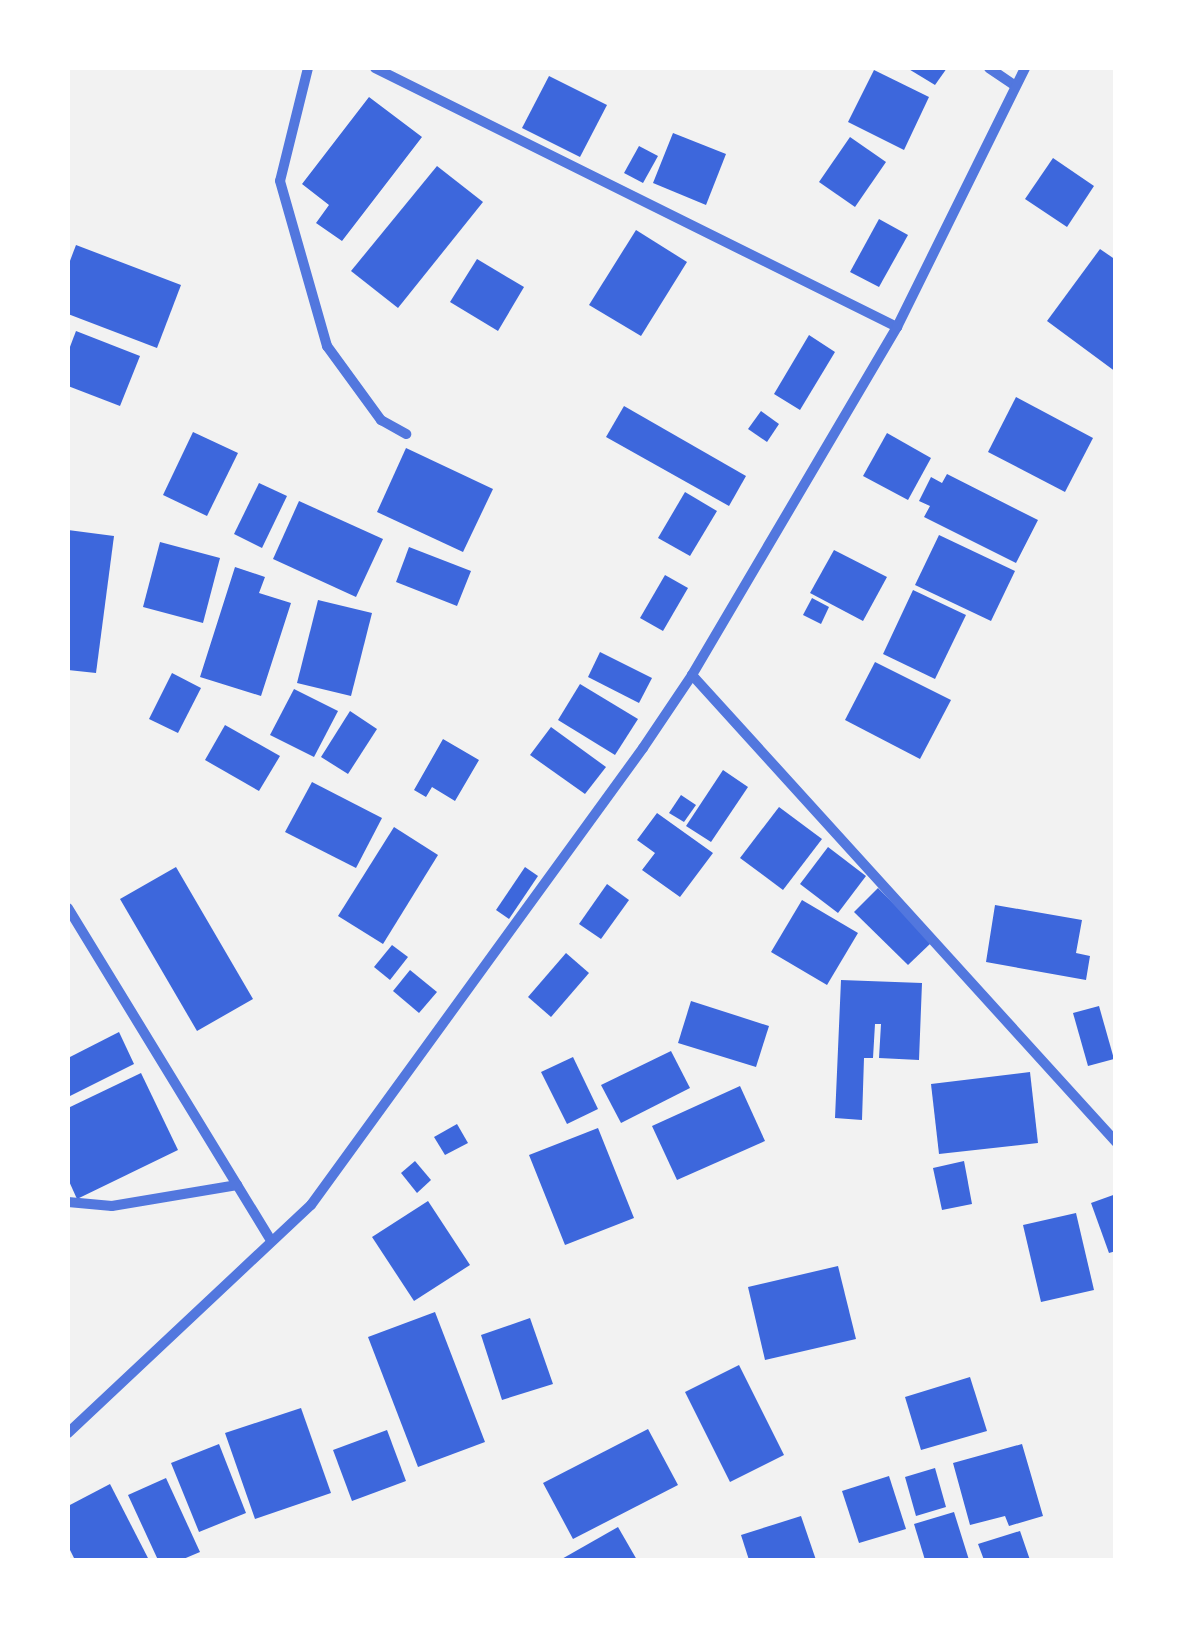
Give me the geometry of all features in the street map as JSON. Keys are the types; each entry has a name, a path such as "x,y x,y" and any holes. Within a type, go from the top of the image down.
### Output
{"street":[{"path":"308,68 280,181 328,346 382,420 406,434"},
{"path":"375,68 898,327"},
{"path":"990,68 1014,85"},
{"path":"68,1432 310,1205 692,676 898,327 1025,68"},
{"path":"692,676 1116,1142"},
{"path":"68,908 270,1239"},
{"path":"68,1202 112,1206 237,1185"}],"building":[{"path":"907,68 947,68 935,85"},
{"path":"874,70 929,97 904,150 848,122"},
{"path":"549,76 607,105 580,157 522,128"},
{"path":"369,97 422,137 342,241 316,223 329,205 302,184"},
{"path":"673,133 726,154 706,205 653,183"},
{"path":"850,137 886,162 855,207 819,182"},
{"path":"639,146 658,156 643,183 624,173"},
{"path":"1053,158 1094,186 1067,227 1025,199"},
{"path":"437,166 483,202 398,308 351,271"},
{"path":"879,219 908,235 879,287 850,272"},
{"path":"636,230 687,262 641,336 589,305"},
{"path":"76,245 181,285 157,348 68,314 68,266"},
{"path":"1100,249 1116,260 1116,372 1047,321"},
{"path":"477,259 524,287 498,331 450,302"},
{"path":"76,331 140,356 120,406 68,386 68,352"},
{"path":"809,335 835,352 800,410 774,394"},
{"path":"1016,397 1093,438 1065,492 988,452"},
{"path":"624,406 746,476 729,506 606,437"},
{"path":"761,411 779,424 767,442 748,429"},
{"path":"193,432 238,453 207,516 163,495"},
{"path":"887,433 931,458 908,500 863,476"},
{"path":"406,448 493,489 463,552 377,512"},
{"path":"947,474 1038,520 1016,563 924,517 930,506 919,501 931,477 942,483"},
{"path":"259,483 287,496 262,548 234,534"},
{"path":"685,492 717,511 690,556 658,538"},
{"path":"299,501 383,539 356,597 273,559"},
{"path":"68,530 114,536 96,673 68,670"},
{"path":"939,535 1015,571 991,621 915,585"},
{"path":"160,542 220,558 203,623 143,607"},
{"path":"409,547 471,571 457,606 396,582"},
{"path":"834,550 887,577 863,621 810,593"},
{"path":"235,567 265,577 259,593 291,603 261,696 200,677"},
{"path":"665,575 688,588 663,631 640,618"},
{"path":"913,590 966,615 935,679 883,654"},
{"path":"812,598 829,607 821,624 803,615"},
{"path":"318,600 372,613 351,696 297,683"},
{"path":"600,652 652,678 639,703 588,677"},
{"path":"875,662 951,700 920,759 845,720"},
{"path":"172,673 201,688 178,733 149,719"},
{"path":"580,684 638,719 615,755 558,720"},
{"path":"294,689 338,711 314,757 270,735"},
{"path":"350,711 377,729 348,774 321,757"},
{"path":"225,725 280,756 259,791 205,760"},
{"path":"551,727 606,767 585,794 530,755"},
{"path":"443,739 479,760 455,801 432,787 426,797 414,790"},
{"path":"723,770 748,787 711,842 686,826"},
{"path":"312,782 382,818 356,868 285,832"},
{"path":"681,795 696,805 684,822 669,813"},
{"path":"779,807 822,839 783,890 740,858"},
{"path":"657,813 713,853 680,897 642,870 655,853 637,840"},
{"path":"394,827 438,855 383,944 338,916"},
{"path":"828,847 866,876 838,913 800,884"},
{"path":"176,867 253,999 197,1031 120,899"},
{"path":"525,867 538,876 509,919 496,910"},
{"path":"607,884 629,900 601,939 579,924"},
{"path":"878,888 932,942 908,965 854,912"},
{"path":"802,900 858,933 827,985 771,952"},
{"path":"995,905 1082,920 1076,953 1090,956 1086,980 986,962"},
{"path":"392,945 408,957 390,980 374,967"},
{"path":"566,953 589,973 551,1017 528,997"},
{"path":"410,970 437,992 419,1013 393,991"},
{"path":"841,980 922,983 919,1060 879,1058 881,1024 875,1024 873,1058 864,1058 862,1120 835,1118"},
{"path":"691,1001 769,1026 756,1067 678,1043"},
{"path":"1099,1006 1114,1059 1088,1066 1073,1013"},
{"path":"119,1032 134,1064 68,1097 68,1058"},
{"path":"671,1051 690,1088 621,1123 601,1085"},
{"path":"573,1057 598,1109 567,1124 541,1072"},
{"path":"1030,1072 1038,1143 939,1154 931,1084"},
{"path":"141,1073 178,1150 77,1199 68,1179 68,1108"},
{"path":"740,1086 765,1141 677,1180 652,1126"},
{"path":"457,1124 468,1143 445,1155 434,1137"},
{"path":"598,1128 634,1218 565,1245 529,1155"},
{"path":"415,1161 431,1180 417,1193 401,1173"},
{"path":"964,1161 972,1204 942,1210 933,1168"},
{"path":"1116,1194 1116,1251 1109,1253 1091,1203"},
{"path":"428,1201 470,1265 414,1301 372,1237"},
{"path":"1076,1213 1094,1290 1041,1302 1023,1225"},
{"path":"838,1266 856,1339 765,1360 748,1287"},
{"path":"435,1312 485,1442 418,1467 368,1337"},
{"path":"530,1318 553,1384 502,1400 481,1335"},
{"path":"739,1365 784,1455 730,1482 685,1392"},
{"path":"970,1377 987,1431 921,1450 905,1397"},
{"path":"301,1408 331,1493 255,1519 225,1433"},
{"path":"648,1429 678,1485 573,1539 543,1483"},
{"path":"387,1430 406,1481 352,1501 333,1450"},
{"path":"219,1444 246,1513 199,1532 171,1463"},
{"path":"1022,1444 1043,1516 1009,1526 1005,1516 970,1525 953,1463"},
{"path":"935,1468 946,1507 916,1516 905,1477"},
{"path":"889,1476 906,1529 859,1543 842,1491"},
{"path":"166,1478 200,1552 181,1560 158,1560 128,1495"},
{"path":"110,1484 149,1560 75,1560 68,1546 68,1506"},
{"path":"954,1512 969,1560 925,1560 914,1524"},
{"path":"801,1516 816,1560 749,1560 741,1535"},
{"path":"618,1527 637,1560 560,1560"},
{"path":"1020,1531 1030,1560 984,1560 978,1544"}]}
